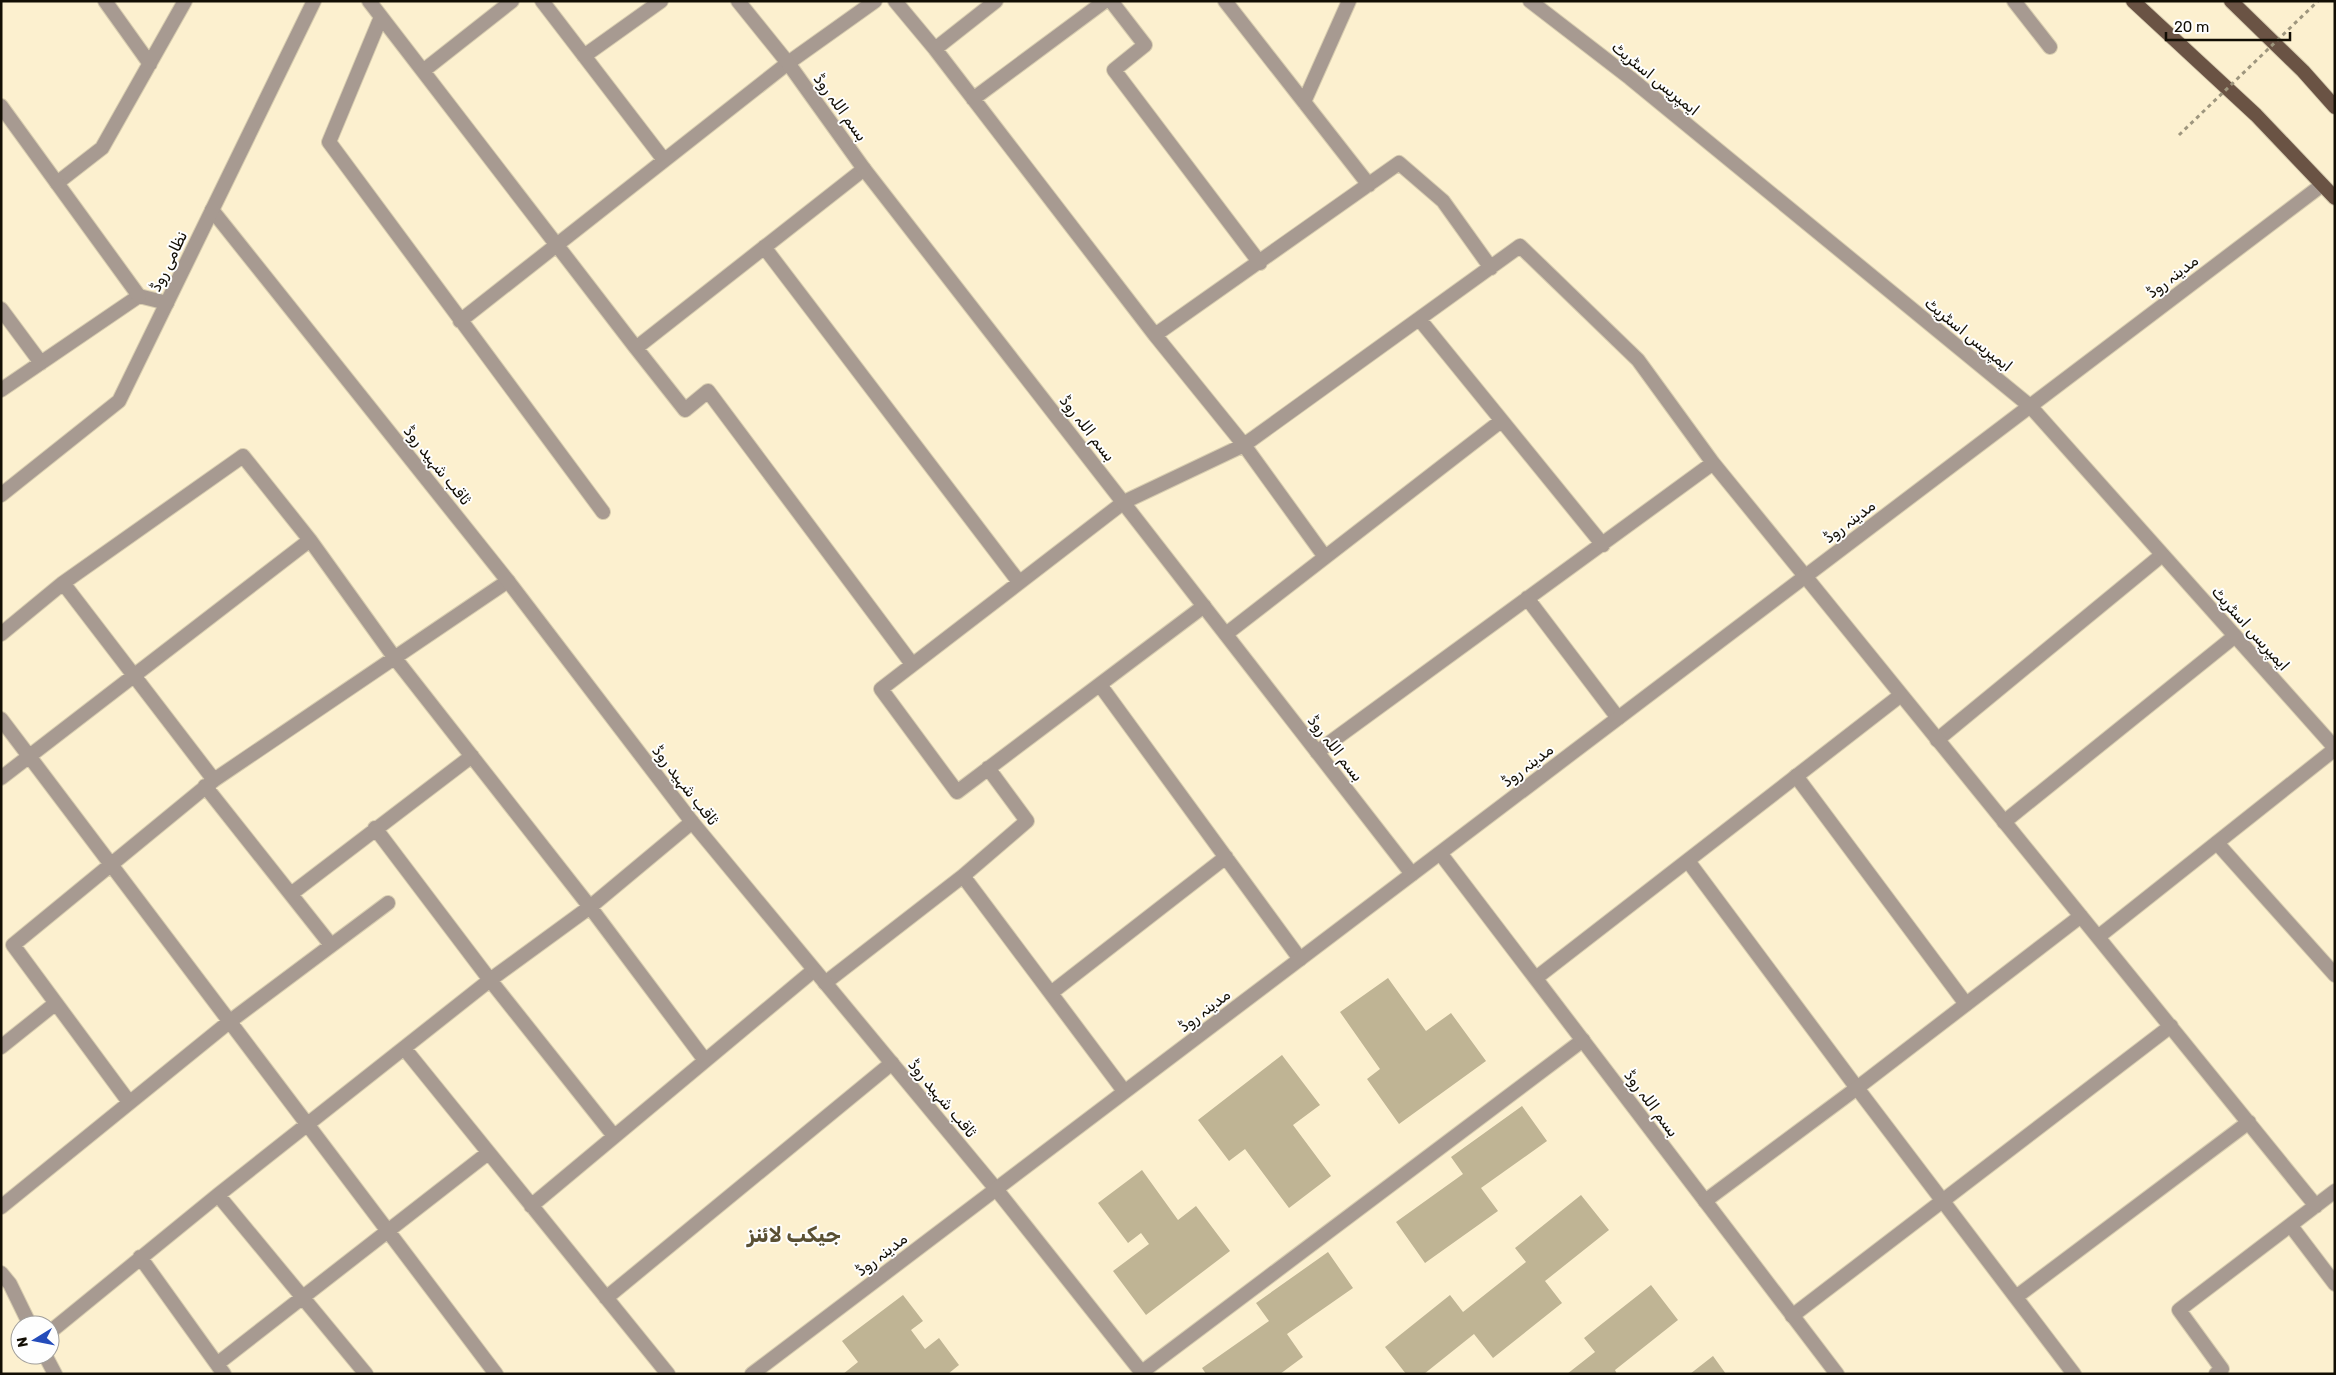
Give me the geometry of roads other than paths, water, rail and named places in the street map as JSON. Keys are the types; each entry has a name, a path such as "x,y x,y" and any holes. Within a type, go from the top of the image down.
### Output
{"main road":[{"path":"2133,1 2256,115 2335,198"},
{"path":"2231,1 2303,71 2335,107"}],"street":[{"path":"105,1 150,64"},
{"path":"57,183 102,148 185,1"},
{"name":"نظامی روڈ","path":"1,495 119,401 314,1"},
{"path":"369,1 684,410 708,391 912,664"},
{"path":"423,71 512,1"},
{"path":"542,1 664,160"},
{"path":"584,56 661,1"},
{"name":"بسم اللہ روڈ","path":"738,1 788,63 864,169 1412,874"},
{"path":"460,321 788,63 875,1"},
{"path":"895,1 935,50 1155,336 1244,445 1325,557"},
{"path":"935,50 996,1"},
{"path":"973,99 1105,1"},
{"path":"1111,1 1145,45 1114,70 1260,263"},
{"path":"1225,1 1369,185"},
{"path":"1304,102 1349,1"},
{"name":"ایمپریس اسٹریٹ","path":"1530,1 1638,84 2030,406 2335,748"},
{"path":"2014,1 2050,47"},
{"path":"381,17 329,142 460,321 604,512"},
{"path":"1,106 139,296 167,302"},
{"path":"1155,336 1399,163 1443,201 1490,268"},
{"path":"636,348 864,169"},
{"name":"مدینہ روڈ","path":"752,1374 2322,185"},
{"name":"ثاقب شہید روڈ","path":"212,210 508,581 692,822 996,1189 1142,1373"},
{"path":"1204,606 957,792 881,689 1124,502 1244,445 1420,320 1520,246 1638,360 1713,463 2316,1206"},
{"path":"764,247 1018,582"},
{"path":"1,390 139,296"},
{"path":"1,309 41,363"},
{"path":"1420,320 1603,545"},
{"path":"1226,634 1502,421"},
{"path":"1,634 63,583 243,456 310,540 394,657 590,907 704,1060"},
{"path":"1317,752 1713,463"},
{"path":"1,778 310,540"},
{"path":"1937,740 2162,554"},
{"path":"130,1102 13,945 210,783 508,581"},
{"path":"63,583 134,676 290,894 331,945"},
{"path":"1527,598 1618,718"},
{"path":"2004,822 2234,636"},
{"path":"1100,684 1300,959"},
{"path":"1536,978 1901,695"},
{"path":"1,719 496,1374"},
{"path":"2098,938 2335,748"},
{"path":"290,894 472,756"},
{"path":"825,983 963,876 1027,821 988,768"},
{"path":"1796,776 1966,1004"},
{"path":"60,1324 140,1257 490,980 590,907 692,822"},
{"path":"375,828 490,980 614,1136"},
{"path":"2217,843 2335,975"},
{"name":"بسم اللہ روڈ","path":"1440,853 1836,1374"},
{"path":"1050,993 1226,857"},
{"path":"1688,860 1856,1088 2074,1374"},
{"path":"963,876 1124,1091"},
{"path":"1,1206 229,1022 388,903"},
{"path":"1705,1201 2081,916"},
{"path":"531,1206 814,970"},
{"path":"3,1041 56,1003"},
{"path":"1792,1316 2171,1026"},
{"path":"1142,1373 1583,1040"},
{"path":"404,1048 668,1374"},
{"path":"606,1298 892,1063"},
{"path":"2016,1297 2248,1122"},
{"path":"140,1257 221,1369 303,1298 488,1153"},
{"path":"2216,1374 2222,1369 2179,1310 2335,1191"},
{"path":"218,1195 366,1374"},
{"path":"2291,1226 2335,1284"},
{"path":"1,1273 10,1284 25,1315"}],"district":[{"name":"جیکب لائنز","path":"794,1235"}]}
